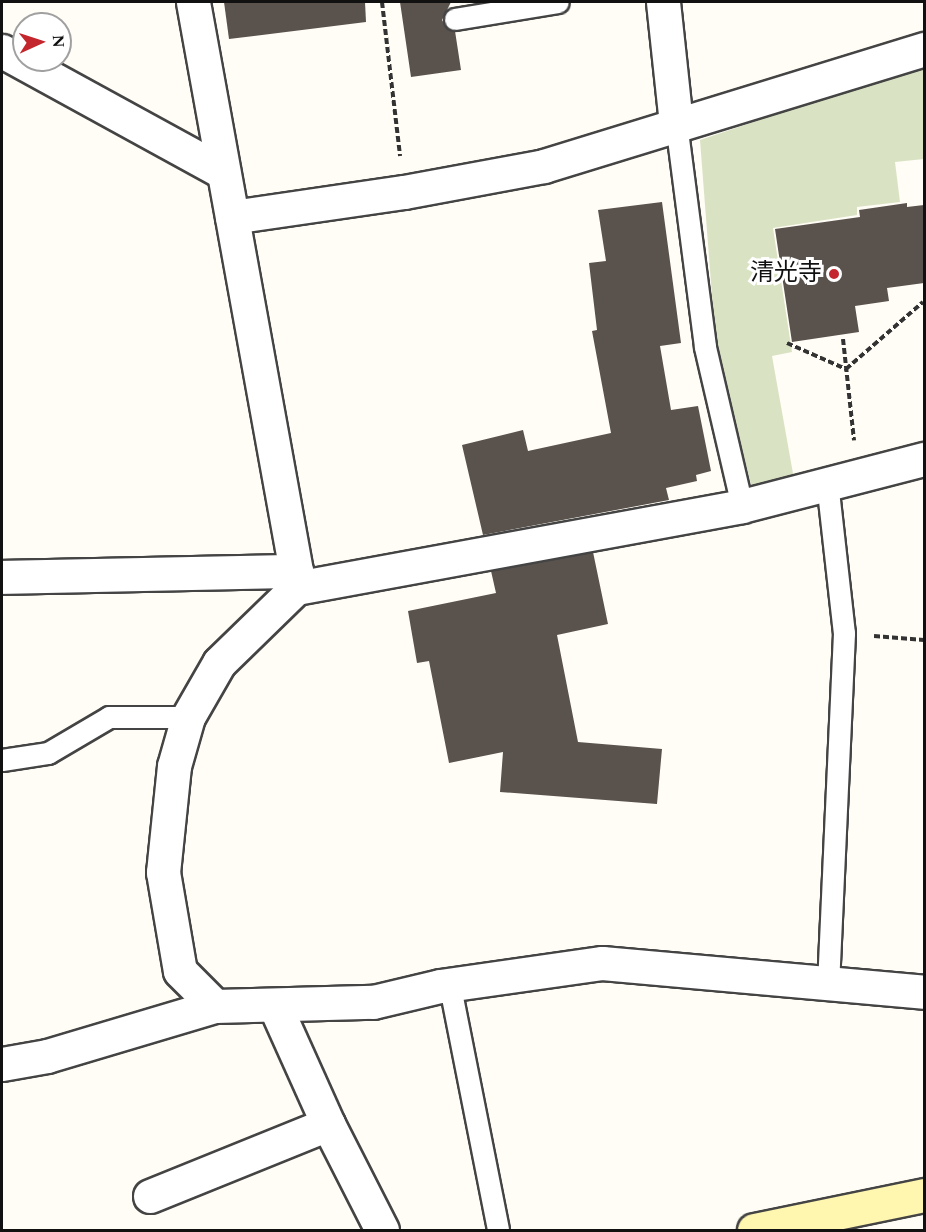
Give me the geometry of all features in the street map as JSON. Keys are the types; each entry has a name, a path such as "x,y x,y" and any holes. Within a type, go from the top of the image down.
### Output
{"main road":[{"path":"754,1230 924,1195"}],"street":[{"path":"193,2 296,579"},
{"path":"663,2 676,123"},
{"path":"232,217 404,192 544,166 676,123 924,49"},
{"path":"2,51 223,172"},
{"path":"2,577 296,579 742,506 843,478 924,459"},
{"path":"215,1006 180,971 163,872 174,766 188,717 219,663 296,579"},
{"path":"2,1064 47,1056 215,1006 373,1002 440,986 602,963 924,992"},
{"path":"275,1006 327,1124 382,1230"},
{"path":"150,1196 327,1124"}],"lane":[{"path":"455,19 558,2"},
{"path":"676,123 705,347 742,506"},
{"path":"828,983 844,633 843,478"},
{"path":"2,760 48,753 109,717 188,717"},
{"path":"440,986 452,997 498,1230"}],"path":[{"path":"382,2 404,192"},
{"path":"846,369 923,302"},
{"path":"843,339 846,369 843,478"},
{"path":"787,342 846,369"},
{"path":"844,633 924,640"}],"green space":[{"path":"924,65 924,159 895,162 900,202 857,207 857,215 773,228 792,352 772,356 794,479 752,488 706,312 713,309 700,140"}],"building":[{"path":"224,2 365,2 366,22 229,39"},
{"path":"400,2 451,2 442,20 446,27 455,31 461,70 411,77"},
{"path":"662,202 681,343 660,346 671,410 698,406 711,471 696,475 697,481 666,488 669,500 483,535 462,445 523,430 528,451 611,433 592,331 597,330 589,263 606,261 598,210"},
{"path":"907,203 907,207 924,205 924,283 887,288 889,301 855,306 859,332 792,342 775,229 860,217 859,210"},
{"path":"593,552 608,624 557,635 578,742 662,749 657,804 500,792 503,752 449,763 429,661 417,663 408,611 496,593 491,571"}],"place":[{"name":"清光寺","path":"834,274"}]}
